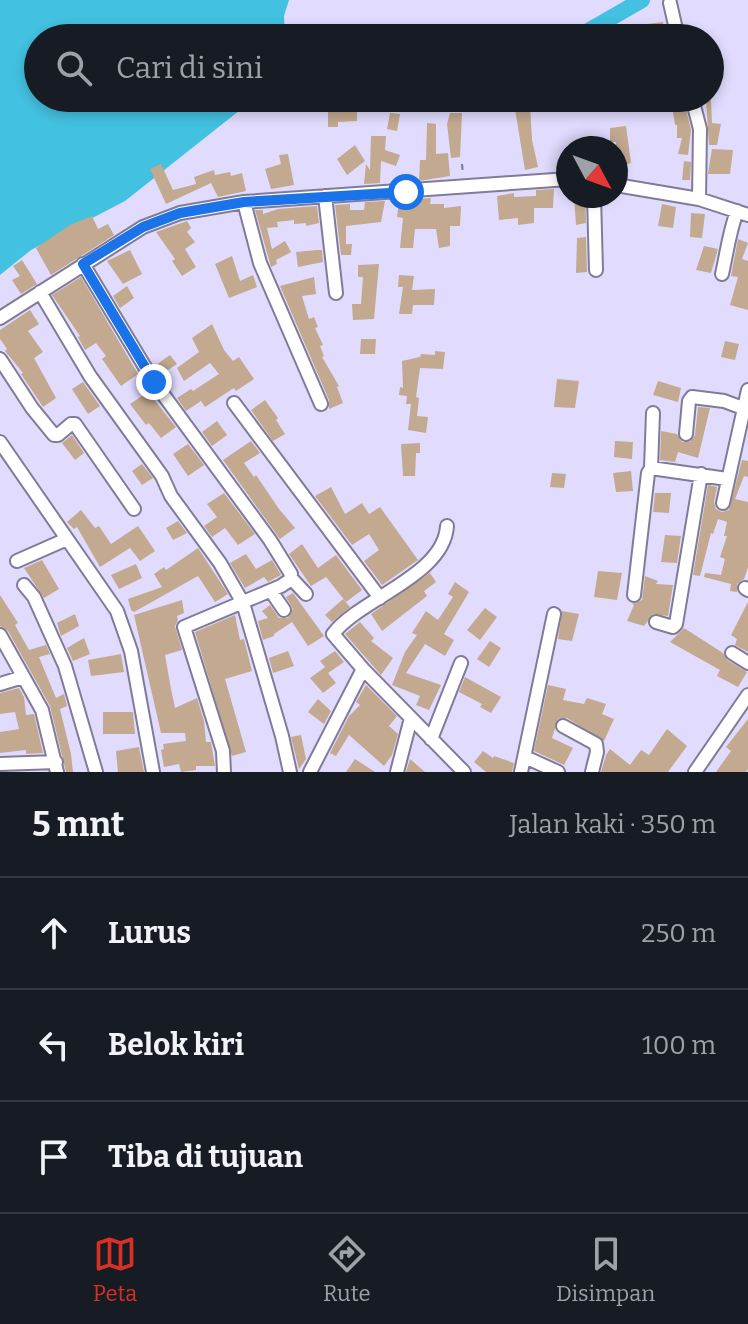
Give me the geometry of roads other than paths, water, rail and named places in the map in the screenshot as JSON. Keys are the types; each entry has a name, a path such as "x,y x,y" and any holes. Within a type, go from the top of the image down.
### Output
{"street":[{"path":"670,3 675,24"},
{"path":"696,112 700,129 699,199"},
{"path":"0,318 143,227 167,216 244,202 556,179"},
{"path":"628,187 699,199 742,213 726,242 722,274"},
{"path":"325,196 336,293"},
{"path":"244,202 260,263 321,404"},
{"path":"594,208 596,270"},
{"path":"83,264 154,382 270,540 291,572 291,578 306,594"},
{"path":"40,292 90,376 162,476 171,496 220,563 243,603 290,772"},
{"path":"0,359 54,435 75,424 134,509"},
{"path":"723,503 748,390"},
{"path":"686,434 692,397 718,400 746,409"},
{"path":"234,403 380,598"},
{"path":"634,595 651,468 653,413"},
{"path":"0,442 103,589 124,627 153,772"},
{"path":"651,468 727,479"},
{"path":"656,622 673,627 676,624 701,474"},
{"path":"447,526 442,543 420,568 333,634 464,772"},
{"path":"17,561 67,539"},
{"path":"224,772 223,751 183,629 186,624 271,591 291,578"},
{"path":"24,585 34,597 65,666 96,772"},
{"path":"271,591 284,610"},
{"path":"521,772 554,614"},
{"path":"0,635 42,710 57,767 0,764"},
{"path":"732,653 748,663"},
{"path":"431,739 461,663"},
{"path":"310,772 363,669"},
{"path":"0,684 23,677"},
{"path":"695,772 748,695"},
{"path":"397,772 411,718"},
{"path":"563,726 596,744 592,772"},
{"path":"525,757 558,772"}],"water":[{"path":"0,0 289,0 284,24 24,24 24,112 238,112 125,201 31,250 0,275"}],"waterway":[{"path":"600,24 642,0"}]}
